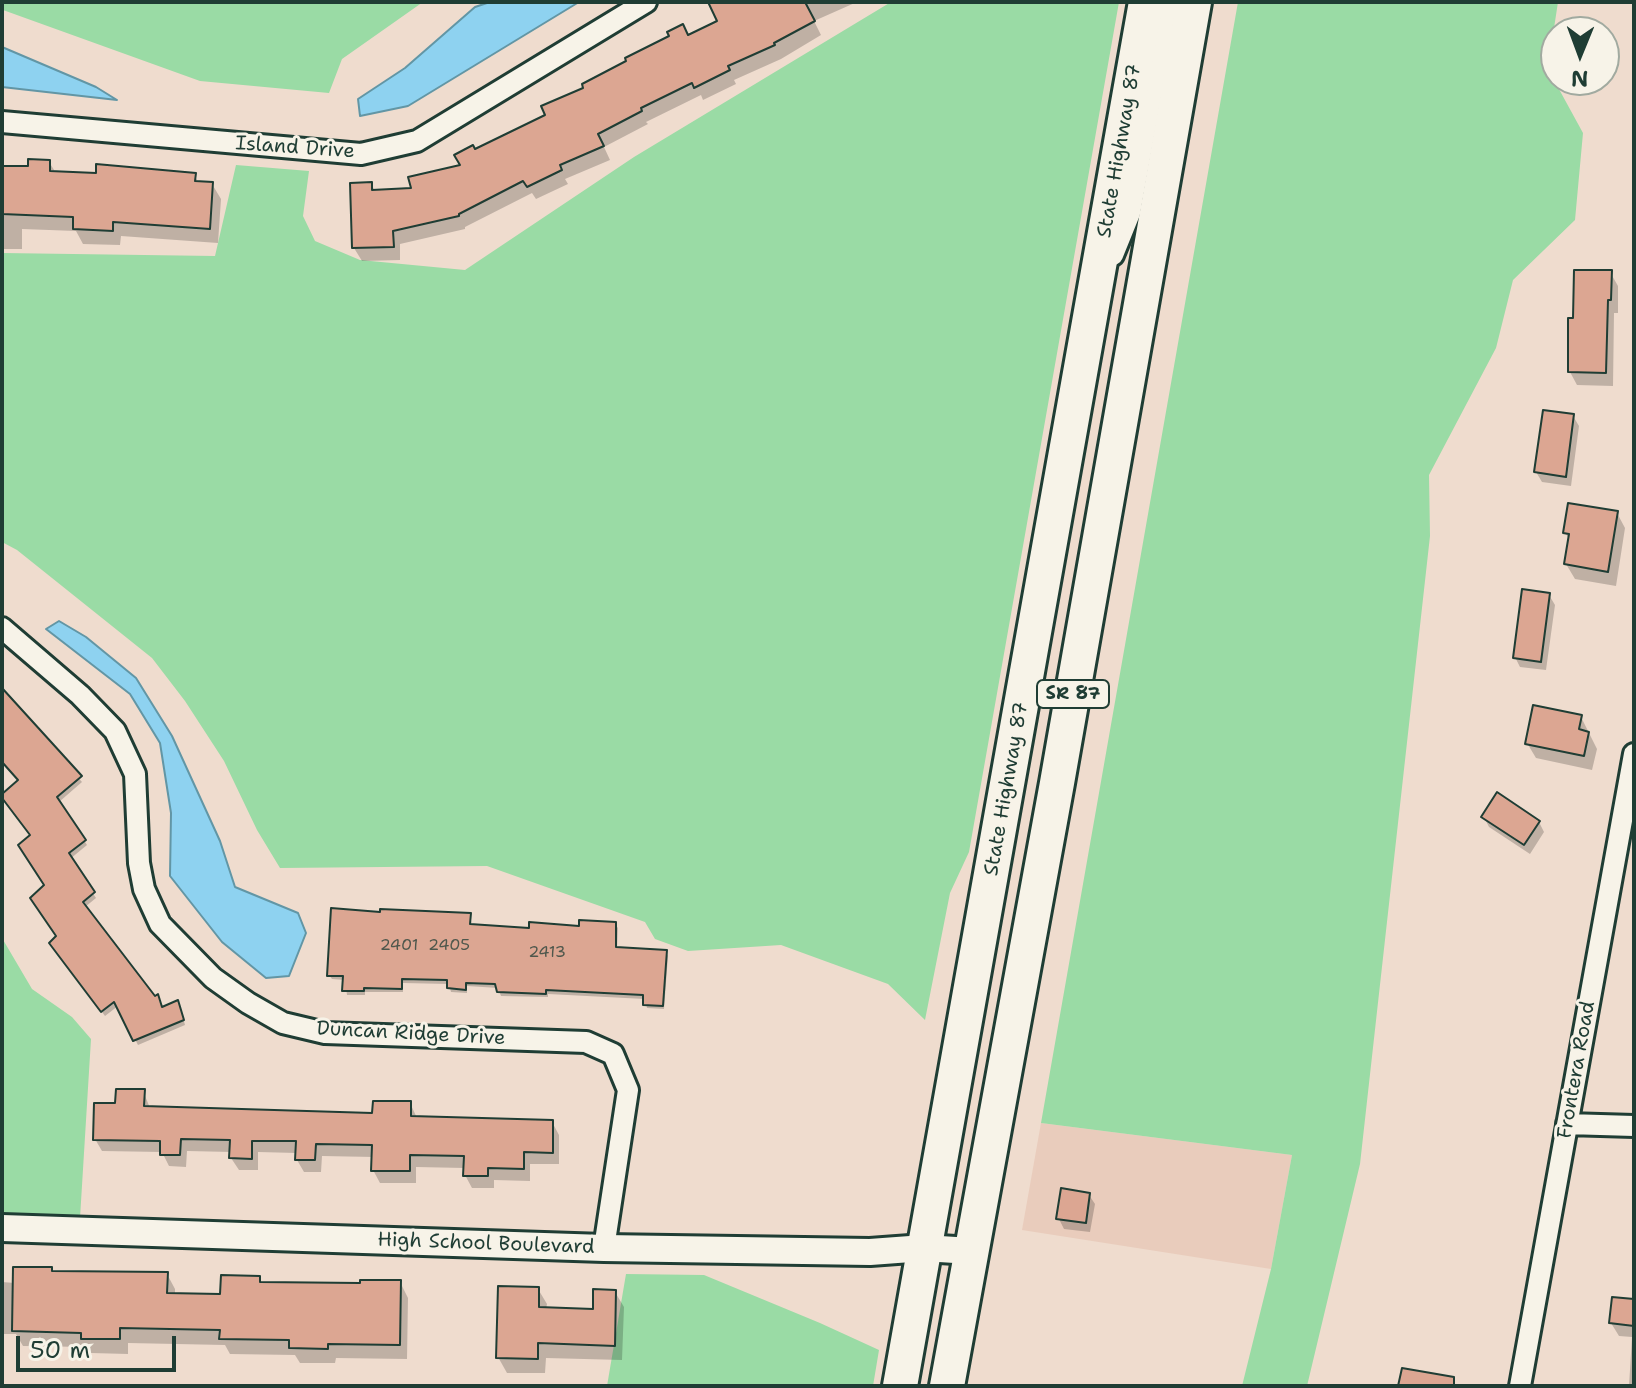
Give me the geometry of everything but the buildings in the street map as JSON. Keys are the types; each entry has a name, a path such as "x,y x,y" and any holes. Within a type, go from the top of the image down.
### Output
{"highway":[{"name":"State Highway 87","path":"900,1386 1146,2"},
{"name":"SR 87","path":"947,1386 1194,2"}],"street":[{"name":"Island Drive","path":"2,122 361,154 417,141 646,2"},
{"path":"1092,307 1130,213 1168,2"},
{"name":"Duncan Ridge Drive","path":"2,628 80,695 115,731 135,774 139,863 144,889 160,924 213,978 248,1003 283,1023 325,1033 586,1042 613,1054 628,1090 604,1248"},
{"name":"Frontera Road","path":"1520,1386 1634,754"},
{"path":"1567,1124 1634,1126"},
{"name":"High School Boulevard","path":"2,1228 604,1248 870,1252 924,1248 971,1251"}],"shaded area":[{"path":"1041,1123 1292,1155 1271,1269 1022,1230"}],"green space":[{"path":"2,2 423,2 342,59 329,93 200,81 3,10"},
{"path":"891,2 1119,2 969,852 950,893 925,1020 888,984 781,945 688,951 655,939 645,922 487,866 280,868 257,830 224,761 185,701 152,658 17,550 2,542 2,253 215,256 236,165 309,171 303,216 315,241 360,260 465,270 634,157"},
{"path":"1238,2 1558,2 1556,16 1540,16 1540,96 1563,96 1583,133 1575,220 1513,280 1496,348 1429,475 1430,536 1360,1164 1307,1386 1242,1386 1271,1269 1292,1155 1041,1123"},
{"path":"2,938 32,989 72,1017 91,1039 80,1218 2,1216"},
{"path":"626,1274 704,1275 820,1323 879,1350 873,1386 607,1386"}],"water":[{"path":"490,2 579,2 408,106 360,116 358,99 405,68 475,7"},
{"path":"2,47 96,87 117,100 2,87"},
{"path":"59,621 86,637 136,678 172,736 220,841 235,887 298,913 306,933 289,976 266,978 222,942 170,876 171,813 160,743 130,694 46,629"}]}
